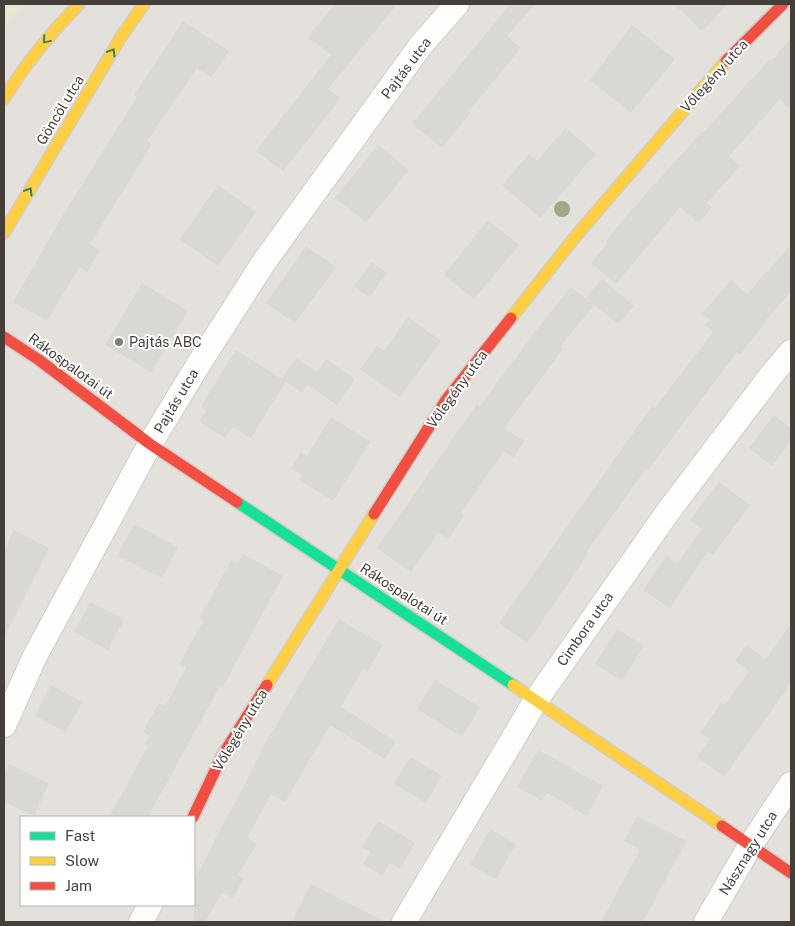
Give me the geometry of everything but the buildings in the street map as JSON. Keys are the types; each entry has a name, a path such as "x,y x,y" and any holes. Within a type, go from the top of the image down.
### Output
{"street":[{"path":"4,99 12,83 60,24 79,4"},
{"name":"Göncöl utca","path":"4,233 121,37 144,4"},
{"name":"Pajtás utca","path":"4,725 35,656 150,444 198,365 264,262 421,45 457,4"},
{"name":"Vőlegény utca","path":"193,816 222,756 446,400 595,214 724,62 783,4"},
{"name":"Rákospalotai út","path":"4,337 39,360 150,444 641,770 791,873"},
{"name":"Cimbora utca","path":"404,922 536,700 667,513 791,352"},
{"name":"Násznagy utca","path":"706,922 750,846 791,784"},
{"path":"141,922 149,906"}],"shaded area":[{"path":"4,4 791,4 791,922 4,922"}],"green space":[{"path":"4,4 25,4 9,19 4,29"}],"traffic: fast":[{"path":"237,502 513,685"}],"traffic: slow":[{"path":"4,99 39,49 79,4"},
{"path":"4,233 121,37 144,4"},
{"path":"511,318 575,237 726,61"},
{"path":"267,685 374,514"},
{"path":"513,685 722,826"}],"traffic: jam":[{"path":"726,61 783,4"},
{"path":"374,514 446,400 511,318"},
{"path":"4,337 39,360 150,444 237,502"},
{"path":"193,816 222,756 267,685"},
{"path":"722,826 791,873"}],"place":[{"name":"Pajtás ABC","path":"119,342"}]}
